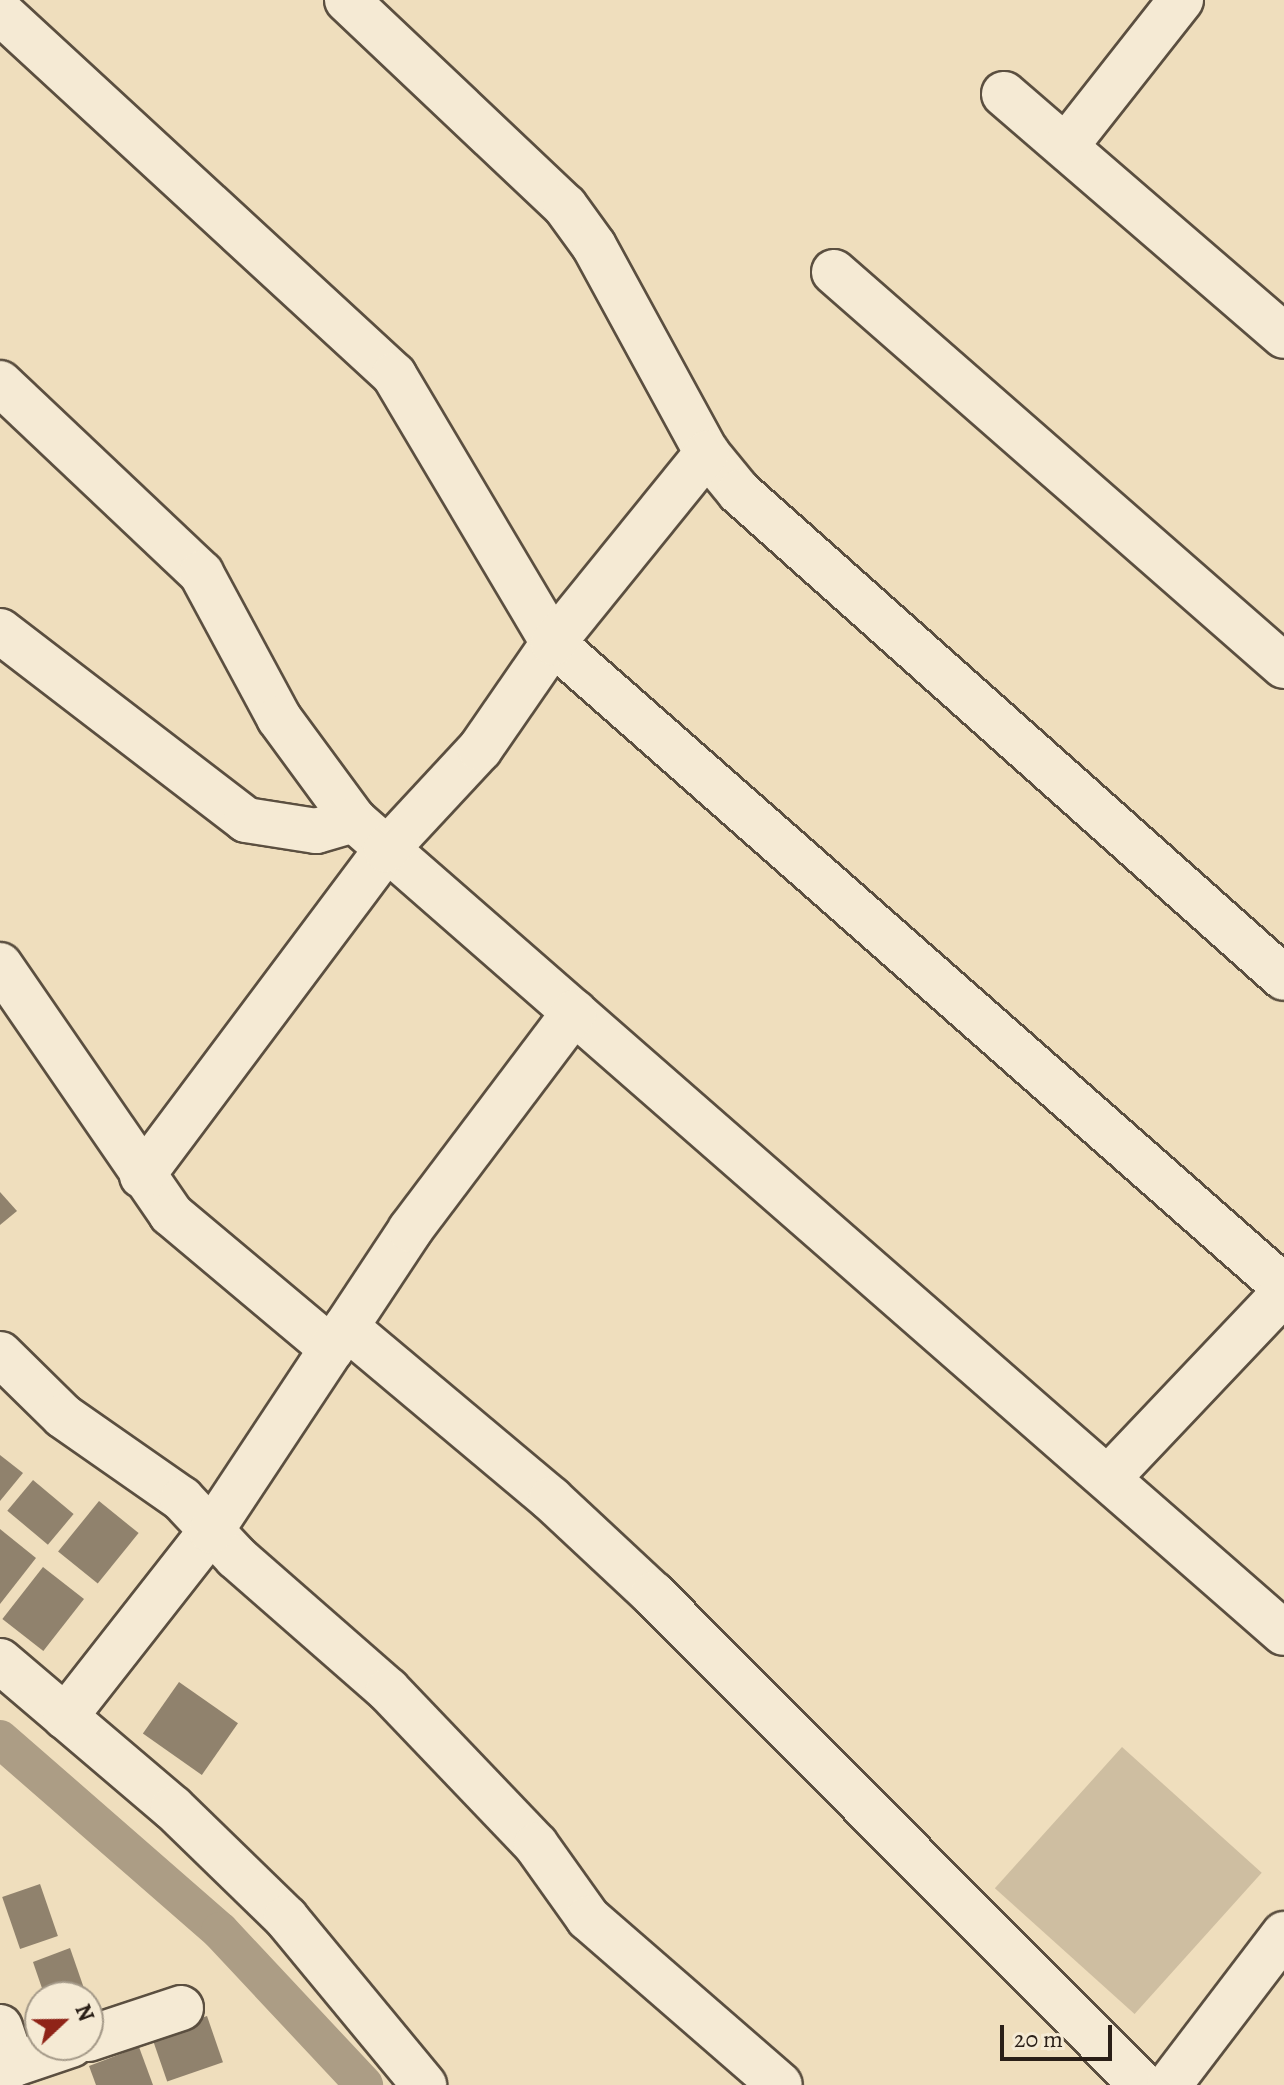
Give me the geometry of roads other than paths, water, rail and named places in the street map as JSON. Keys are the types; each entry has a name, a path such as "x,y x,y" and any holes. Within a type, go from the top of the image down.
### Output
{"street":[{"path":"347,0 565,206 594,246 707,453 765,519 1284,978"},
{"path":"1066,146 1181,0"},
{"path":"0,12 394,375 553,643 1284,1290 1111,1475"},
{"path":"1004,94 1284,336"},
{"path":"834,272 1284,666"},
{"path":"0,383 201,573 279,718 354,820 1111,1475 1284,1633"},
{"path":"142,1176 386,850 480,749 553,643 707,453"},
{"path":"0,631 246,820 316,831 354,820"},
{"path":"0,965 171,1214 551,1499 653,1594 1142,2085"},
{"path":"65,1717 211,1531 410,1230 574,1012"},
{"path":"0,1354 63,1416 182,1499 211,1531 473,1775 536,1845 588,1918 780,2085"},
{"path":"0,1661 286,1918 424,2085"},
{"path":"1169,2085 1284,1934"},
{"path":"104,2034 181,2008"}],"waterway":[{"path":"0,1739 220,1931 364,2085"}]}
